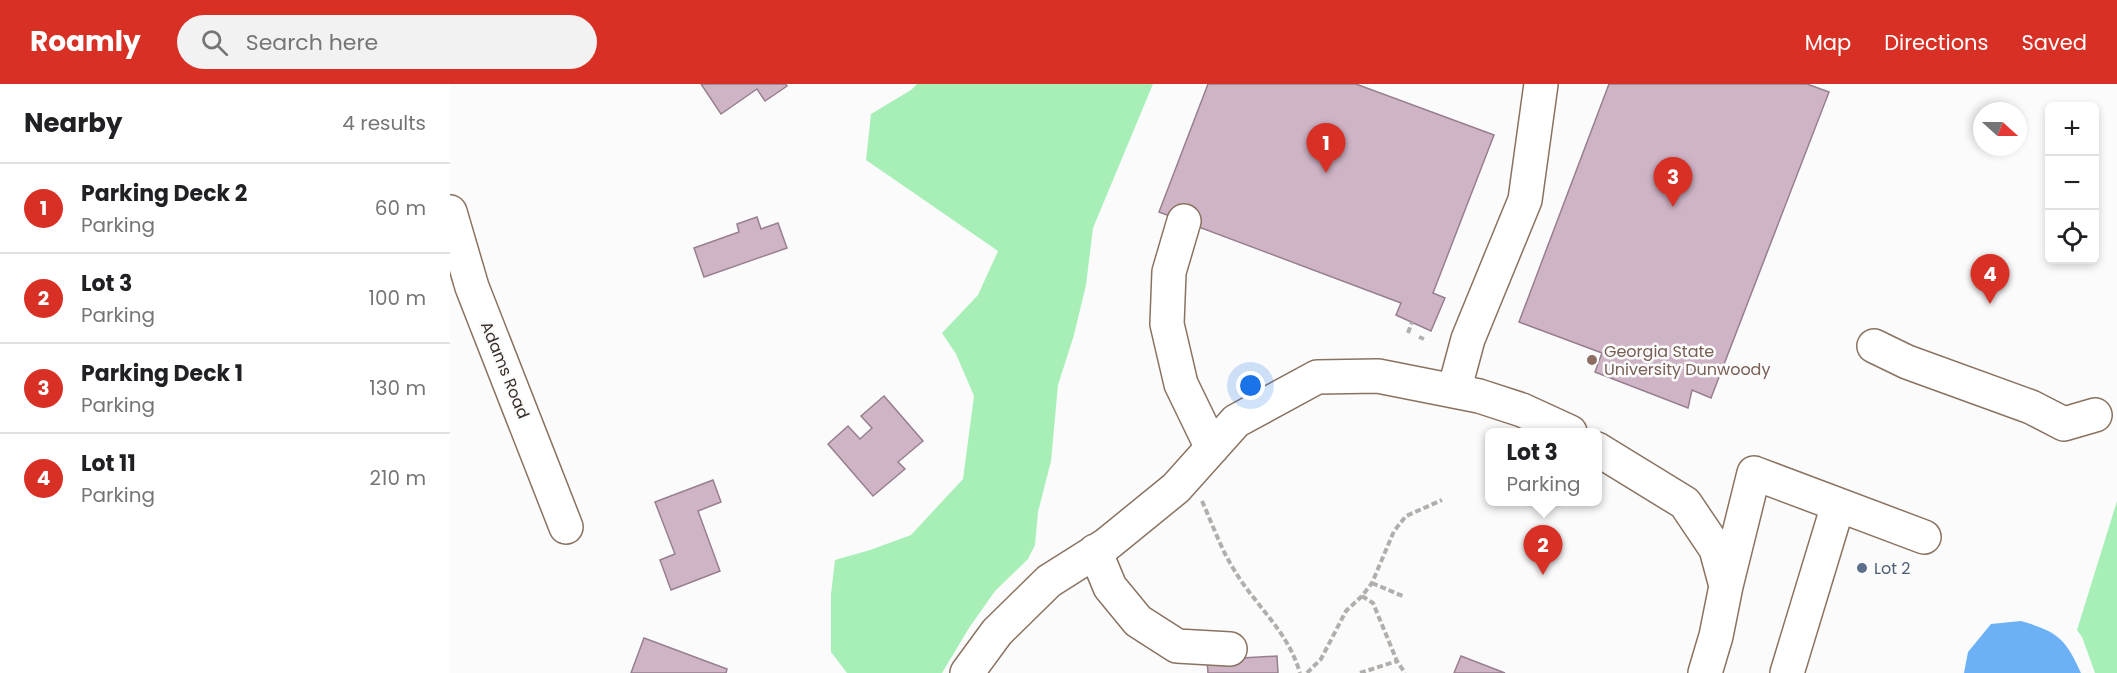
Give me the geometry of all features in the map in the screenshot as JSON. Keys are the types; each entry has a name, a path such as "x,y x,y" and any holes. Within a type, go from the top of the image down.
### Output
{"street":[{"path":"1454,391 1468,339 1525,200 1541,84"},
{"name":"Adams Road","path":"450,212 472,286 566,527"},
{"path":"1184,221 1169,272 1167,324 1182,384 1212,448"},
{"path":"1874,346 1907,362 2031,407 2064,424 2095,415"},
{"path":"967,673 997,632 1049,580 1095,552 1176,488 1236,421 1317,377 1378,376 1479,396 1518,421 1551,428"},
{"path":"1602,452 1685,503 1716,549 1726,585"},
{"path":"1705,673 1716,636 1726,585 1754,473 1924,537"},
{"path":"1787,673 1838,505"},
{"path":"1095,552 1110,587 1138,621 1177,646 1230,649"}],"path":[{"path":"1408,333 1412,322"},
{"path":"1198,492 1232,568 1254,600 1282,633 1300,673"},
{"path":"1311,672 1321,659 1346,611 1372,583 1394,531 1406,516 1442,500"},
{"path":"1372,583 1405,597"},
{"path":"1362,596 1373,603 1396,661 1405,673"},
{"path":"1360,673 1396,661"}],"green space":[{"path":"917,84 1153,84 1093,228 1086,285 1074,335 1058,385 1051,461 1038,512 1035,545 1028,559 995,591 942,673 847,673 831,652 831,594 835,560 911,535 963,479 974,396 956,354 942,333 978,295 998,251 866,160 871,114"},
{"path":"2117,501 2117,673 2095,673 2082,637 2077,630"}],"water":[{"path":"2021,621 2044,629 2059,638 2065,644 2081,673 1964,673 1968,652 1991,624"}],"building":[{"path":"701,84 786,84 787,86 765,101 757,89 721,114"},
{"path":"1208,84 1356,84 1494,135 1433,293 1445,298 1431,331 1396,315 1401,303 1159,212"},
{"path":"1609,84 1807,84 1829,92 1711,398 1692,390 1688,408 1595,372 1602,353 1519,322"},
{"path":"757,217 761,229 778,223 787,248 704,277 694,248 739,232 737,224"},
{"path":"884,396 923,441 898,462 905,469 873,496 828,444 848,426 860,439 872,428 861,416"},
{"path":"713,480 721,502 698,511 720,571 671,590 660,560 675,554 655,502"},
{"path":"644,638 727,669 726,673 631,673"},
{"path":"1277,656 1278,673 1208,673 1207,660"},
{"path":"1461,656 1505,673 1454,673"}],"place":[{"name":"Parking Deck 2","path":"1326,173"},
{"name":"Parking Deck 1","path":"1673,207"},
{"name":"Lot 11","path":"1990,304"},
{"name":"Georgia State University Dunwoody","path":"1592,360"},
{"name":"Lot 2","path":"1862,568"},
{"name":"Lot 3","path":"1543,575"}]}
